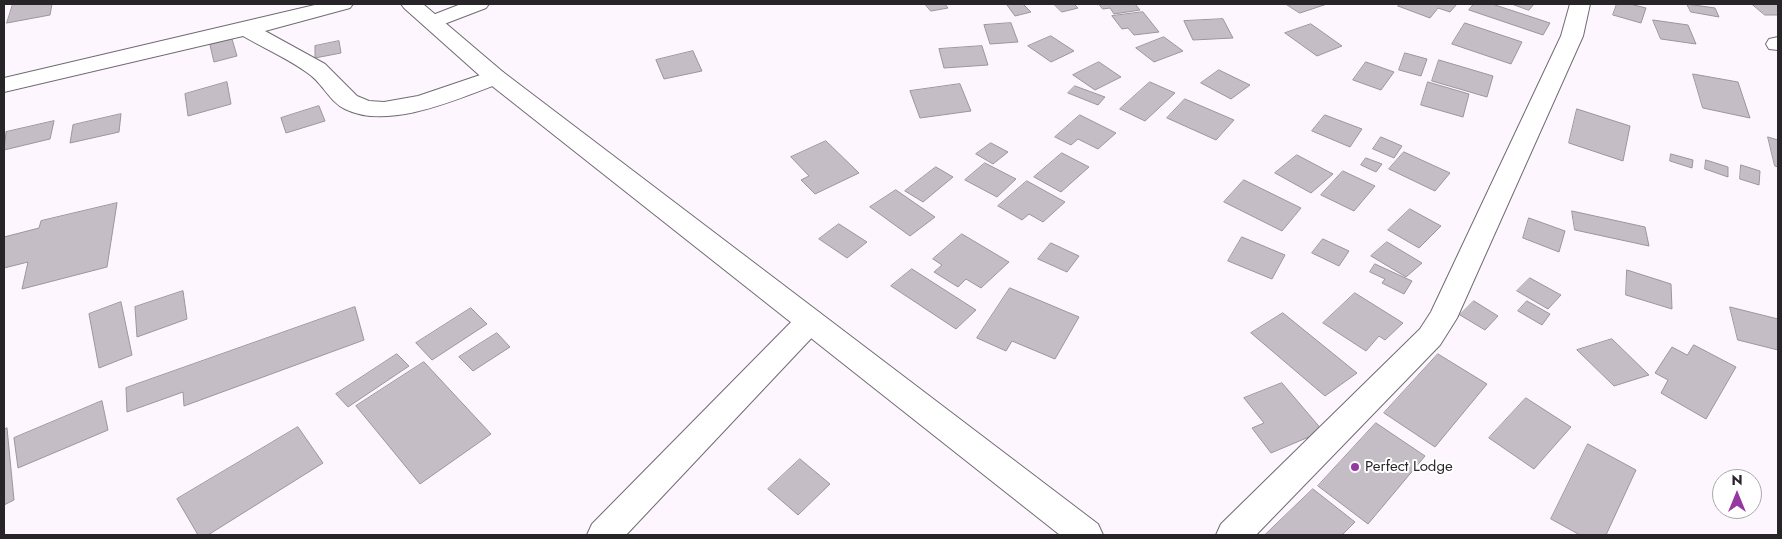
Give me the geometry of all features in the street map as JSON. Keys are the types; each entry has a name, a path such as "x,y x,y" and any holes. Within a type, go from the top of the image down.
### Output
{"main road":[{"path":"4,85 246,29 343,4"},
{"path":"411,4 495,77 1086,535"},
{"path":"432,22 479,4"},
{"path":"1233,535 1430,337 1443,318 1572,36 1580,4"},
{"path":"246,29 317,68 327,76 351,103 364,108 384,110 402,107 495,77"},
{"path":"604,535 810,321"}],"building":[{"path":"13,4 52,4 50,15 7,23"},
{"path":"925,4 945,4 948,8 931,11"},
{"path":"1023,4 1031,12 1015,16 1007,5"},
{"path":"1054,4 1074,4 1078,8 1062,12"},
{"path":"1099,4 1135,4 1140,10 1114,14 1110,8 1103,9"},
{"path":"1286,4 1327,4 1300,13"},
{"path":"1401,4 1457,4 1450,12 1438,8 1430,18 1398,6"},
{"path":"1474,4 1492,4 1550,23 1543,35 1469,10"},
{"path":"1512,4 1534,4 1529,10"},
{"path":"1617,4 1630,4 1646,8 1641,23 1613,15"},
{"path":"1687,4 1715,8 1719,17 1691,12"},
{"path":"1752,4 1778,4 1778,15 1765,15"},
{"path":"1143,12 1159,32 1134,35 1128,28 1122,29 1112,16"},
{"path":"1223,19 1233,38 1193,40 1184,21"},
{"path":"1653,20 1688,25 1696,44 1661,39"},
{"path":"1011,23 1018,42 990,44 984,25"},
{"path":"1465,23 1522,42 1511,64 1452,44"},
{"path":"1311,24 1342,46 1317,56 1285,33"},
{"path":"1051,36 1074,51 1051,62 1028,46"},
{"path":"1164,37 1183,51 1154,62 1136,48"},
{"path":"232,39 237,56 214,62 210,45"},
{"path":"339,41 341,53 315,58 315,46"},
{"path":"982,46 988,65 944,68 939,49"},
{"path":"693,51 702,71 664,79 656,60"},
{"path":"1405,53 1427,59 1421,76 1399,70"},
{"path":"1439,60 1493,76 1487,97 1432,81"},
{"path":"1099,62 1121,77 1095,90 1073,75"},
{"path":"1366,62 1394,72 1381,90 1353,80"},
{"path":"1219,70 1250,85 1231,99 1201,83"},
{"path":"1693,74 1738,82 1750,118 1703,108"},
{"path":"227,82 231,104 188,116 185,94"},
{"path":"1150,82 1175,93 1145,121 1120,109"},
{"path":"1428,82 1469,94 1463,117 1421,105"},
{"path":"960,84 971,111 920,118 910,91"},
{"path":"1075,86 1105,97 1098,105 1068,93"},
{"path":"1185,99 1234,120 1216,140 1167,118"},
{"path":"319,106 325,121 286,133 281,118"},
{"path":"1577,109 1630,126 1623,161 1569,143"},
{"path":"121,114 119,132 70,143 73,125"},
{"path":"1080,115 1116,133 1098,149 1078,139 1071,145 1055,137"},
{"path":"1325,115 1362,129 1350,147 1312,131"},
{"path":"54,121 50,139 4,150 6,132"},
{"path":"1381,137 1402,146 1394,158 1373,149"},
{"path":"1768,137 1778,140 1778,167 1775,166"},
{"path":"826,141 859,173 815,194 801,180 809,176 791,157"},
{"path":"991,143 1008,152 993,164 976,154"},
{"path":"1404,152 1450,173 1435,191 1389,169"},
{"path":"1062,153 1089,167 1061,192 1034,177"},
{"path":"1671,154 1693,160 1692,168 1670,161"},
{"path":"1297,155 1333,174 1311,193 1275,173"},
{"path":"1366,158 1382,164 1376,172 1361,165"},
{"path":"1706,160 1728,167 1728,177 1705,169"},
{"path":"985,163 1016,179 997,197 965,180"},
{"path":"1741,165 1760,171 1759,185 1740,179"},
{"path":"936,167 953,177 923,202 905,191"},
{"path":"1343,171 1375,186 1354,211 1321,195"},
{"path":"1244,180 1301,208 1282,231 1224,202"},
{"path":"1027,181 1065,202 1043,222 1029,214 1022,220 998,206"},
{"path":"896,190 935,217 910,236 870,207"},
{"path":"117,203 107,267 22,289 28,262 4,268 4,237 39,228 41,221"},
{"path":"1410,209 1441,226 1419,248 1388,230"},
{"path":"1572,211 1645,227 1649,246 1575,230"},
{"path":"1529,218 1565,231 1559,252 1523,238"},
{"path":"839,224 867,242 847,258 819,239"},
{"path":"962,234 1009,262 981,288 966,279 958,287 934,272 942,265 933,259"},
{"path":"1242,237 1285,255 1272,279 1228,261"},
{"path":"1323,239 1349,251 1339,266 1312,253"},
{"path":"1387,242 1422,263 1406,277 1371,256"},
{"path":"1051,243 1079,256 1067,272 1038,259"},
{"path":"1375,264 1412,281 1404,294 1382,283 1385,279 1370,272"},
{"path":"912,269 976,310 956,329 891,286"},
{"path":"1627,270 1671,284 1672,309 1626,295"},
{"path":"1530,278 1561,295 1548,309 1517,291"},
{"path":"1010,288 1079,317 1055,359 1012,341 1006,351 977,338"},
{"path":"183,291 187,319 137,337 135,307"},
{"path":"1355,293 1403,323 1385,340 1379,336 1366,351 1323,323"},
{"path":"1474,301 1498,316 1485,330 1460,315"},
{"path":"1527,301 1550,314 1542,325 1518,311"},
{"path":"121,302 132,355 99,368 89,314"},
{"path":"355,307 364,340 184,406 183,392 127,412 126,388"},
{"path":"1730,307 1778,319 1778,350 1738,340"},
{"path":"471,308 487,324 432,360 416,343"},
{"path":"1283,313 1357,373 1325,396 1251,333"},
{"path":"497,333 510,347 473,371 459,357"},
{"path":"1612,339 1649,375 1614,386 1577,350"},
{"path":"1694,345 1736,367 1706,419 1661,393 1668,380 1655,373 1672,347 1687,355"},
{"path":"397,354 409,366 348,407 336,394"},
{"path":"1438,354 1487,384 1435,447 1384,413"},
{"path":"424,362 491,434 420,484 356,406"},
{"path":"1282,383 1323,431 1271,453 1252,428 1264,423 1244,398"},
{"path":"1526,398 1571,427 1534,469 1489,438"},
{"path":"102,401 108,430 18,468 14,438"},
{"path":"1376,423 1425,456 1368,524 1318,486"},
{"path":"298,427 323,463 208,535 198,535 177,499"},
{"path":"7,428 14,500 4,505 4,430"},
{"path":"1588,444 1636,470 1606,535 1580,535 1551,519"},
{"path":"800,459 830,484 798,515 768,489"},
{"path":"1313,489 1355,522 1342,535 1265,535"}],"place":[{"name":"Perfect Lodge","path":"1355,467"}]}
